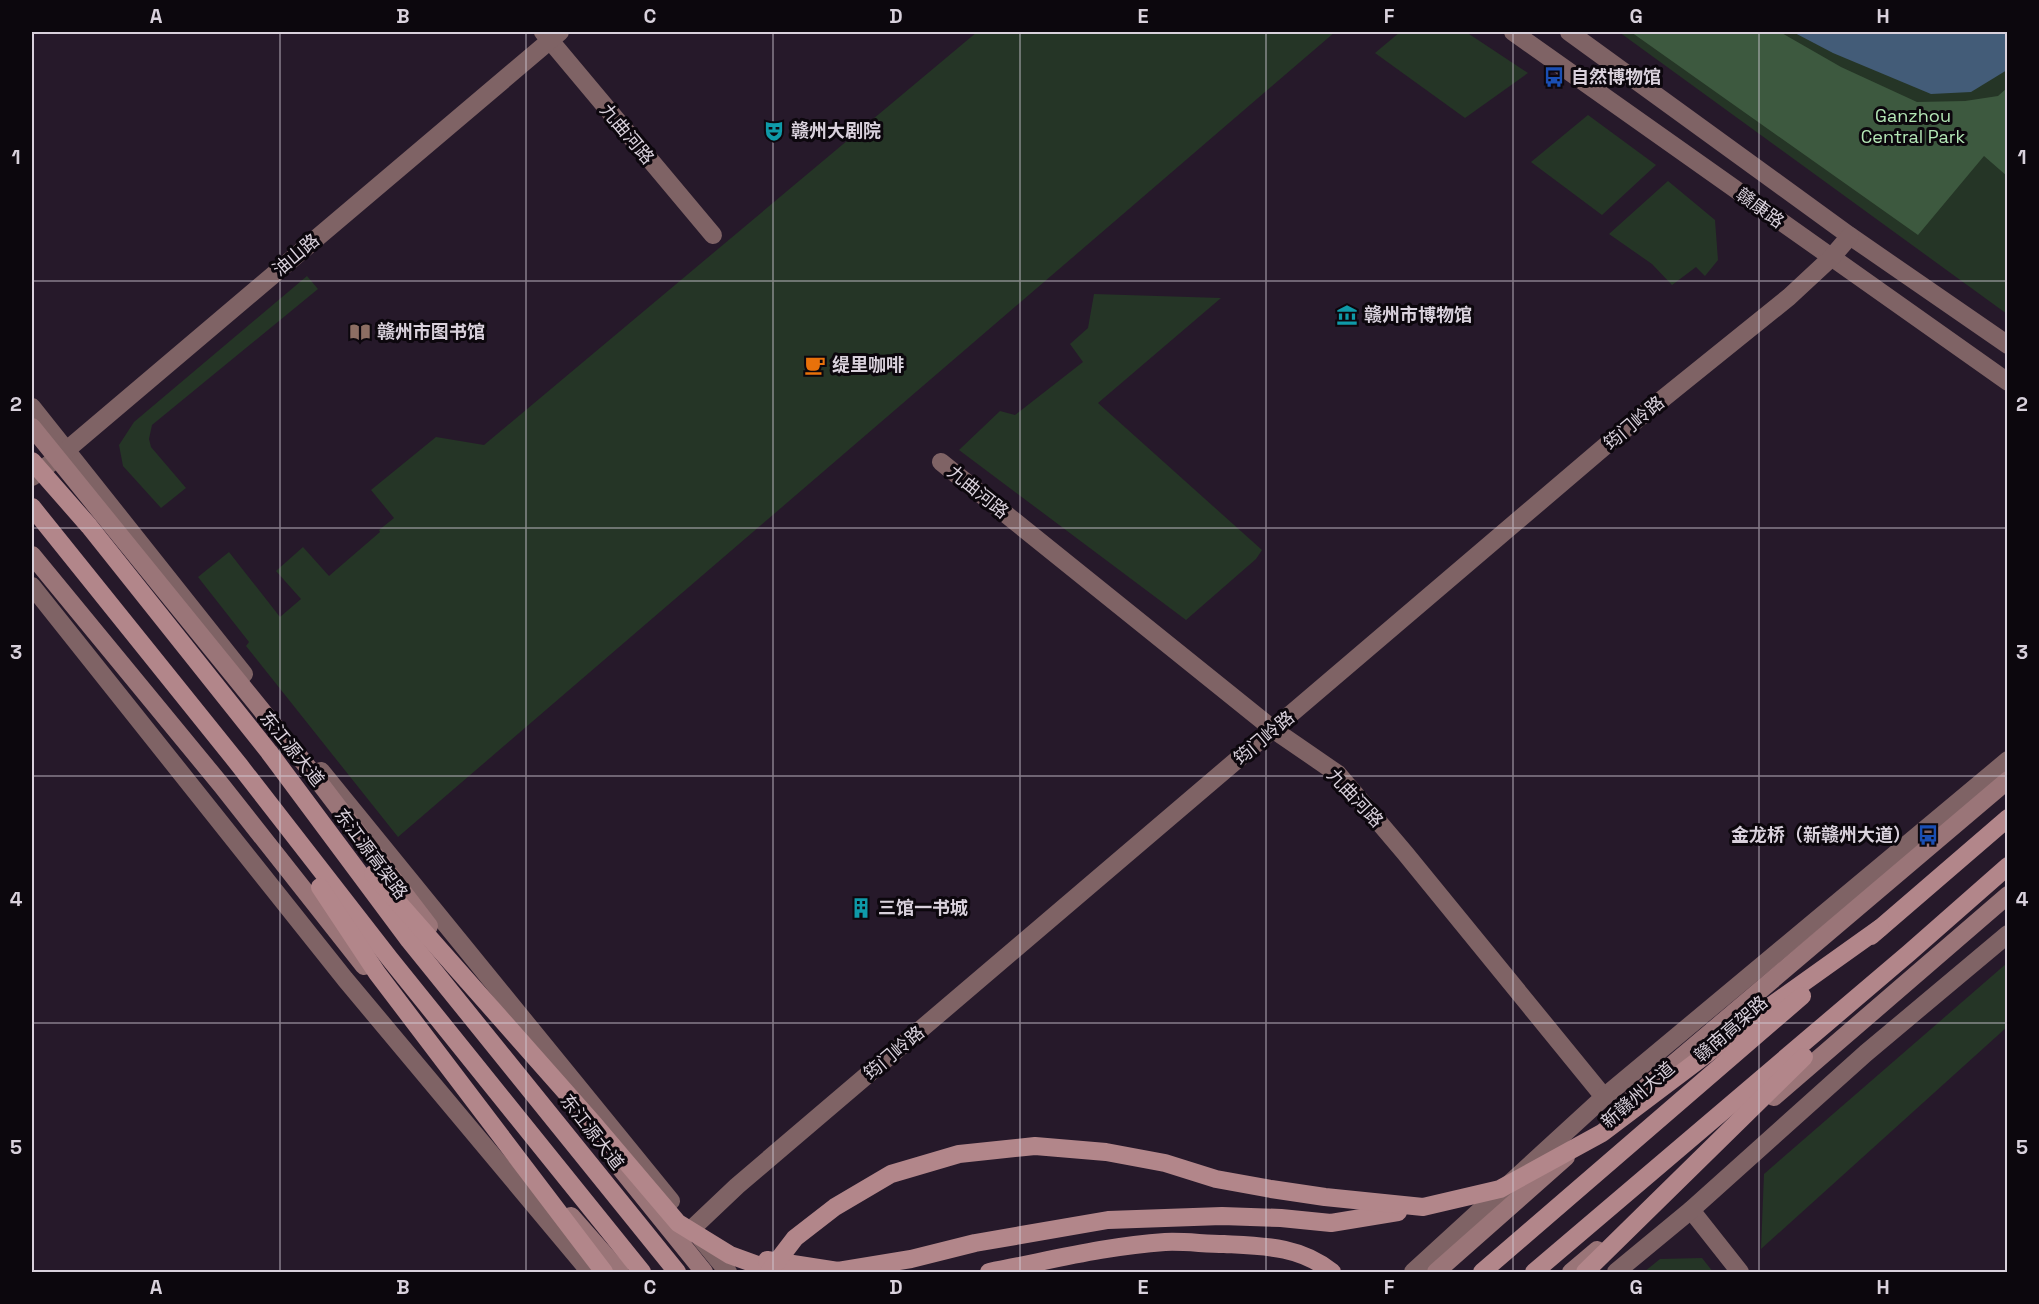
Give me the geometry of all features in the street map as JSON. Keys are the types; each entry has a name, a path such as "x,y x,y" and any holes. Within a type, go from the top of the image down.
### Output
{"highway":[{"path":"32,452 89,526"},
{"name":"东江源高架路","path":"32,460 89,526 268,752 409,940 677,1272"},
{"path":"32,507 240,766 390,959 642,1272"},
{"path":"32,513 68,552"},
{"path":"268,752 678,1223 729,1264 777,1272"},
{"path":"240,766 377,973 604,1272"},
{"name":"赣南高架路","path":"1482,1272 2007,818"},
{"path":"1534,1272 1909,953 2007,866"},
{"path":"729,1264 838,1271 911,1259 975,1243 1107,1220 1222,1216 1331,1223 1423,1208 1500,1189 1602,1133 1765,1010 1880,928"},
{"path":"1585,1272 1909,953"},
{"path":"769,1272 795,1238 835,1207 891,1174 959,1154 1035,1146 1106,1152 1165,1163 1216,1179 1271,1189 1423,1208"},
{"path":"990,1272 1093,1250 1167,1242 1273,1246 1294,1252 1325,1266 1332,1272"}],"main road":[{"name":"东江源大道","path":"32,427 61,455 306,765 435,934 704,1272"},
{"path":"32,555 222,786 372,977 509,1145 620,1272"},
{"name":"新赣州大道","path":"1436,1272 1607,1121 2007,780"},
{"path":"1571,1272 2007,895"}],"street":[{"name":"赣康路","path":"1513,32 2007,382"},
{"name":"赣康路","path":"1569,32 1850,236 2007,345"},
{"name":"九曲河路","path":"551,34 713,235"},
{"name":"油山路","path":"32,477 61,455 551,34"},
{"name":"筠门岭路","path":"679,1242 737,1186 1624,430 1789,297 1831,258 1850,236"},
{"path":"32,407 61,455 312,759 692,1228 729,1264"},
{"name":"九曲河路","path":"941,462 1274,730 1338,774 1604,1097"},
{"path":"32,586 345,979 590,1272"},
{"path":"1413,1272 1604,1097 2007,760"},
{"path":"1616,1272 1691,1210 1866,1053 2007,934"},
{"path":"1691,1210 1740,1272"}],"green space":[{"path":"977,32 1335,32 398,837 246,646 249,642 198,577 229,552 280,617 301,599 276,571 303,547 329,576 394,518 371,490 436,437 484,445"},
{"path":"1400,32 1466,32 1528,73 1465,118 1375,53"},
{"name":"Ganzhou Central Park","path":"1619,32 2007,32 2007,314"},
{"path":"1631,32 1780,32 1841,67 1917,102 1965,101 1998,96 2007,88 2007,176 1984,156 1918,235"},
{"path":"1588,115 1656,165 1602,215 1531,162"},
{"path":"1668,181 1715,220 1718,260 1705,276 1696,267 1672,285 1652,264 1609,234"},
{"path":"307,276 318,289 152,425 149,439 151,447 186,488 161,508 123,466 119,445 134,422"},
{"path":"1094,294 1221,298 1098,403 1262,550 1256,559 1186,620 959,450 1000,411 1015,415 1083,362 1070,344 1088,328"},
{"path":"2007,963 2007,1027 1761,1249 1764,1174"},
{"path":"1702,1258 1713,1272 1644,1272 1660,1259"}],"water":[{"path":"1793,32 2007,32 2007,70 1971,92 1931,94 1833,53"}],"place":[{"name":"自然博物馆","path":"1554,77"},
{"name":"赣州大剧院","path":"774,131"},
{"name":"赣州市博物馆","path":"1347,315"},
{"name":"赣州市图书馆","path":"360,332"},
{"name":"缇里咖啡","path":"815,365"},
{"name":"金龙桥（新赣州大道）","path":"1928,835"},
{"name":"三馆一书城","path":"861,908"}]}
